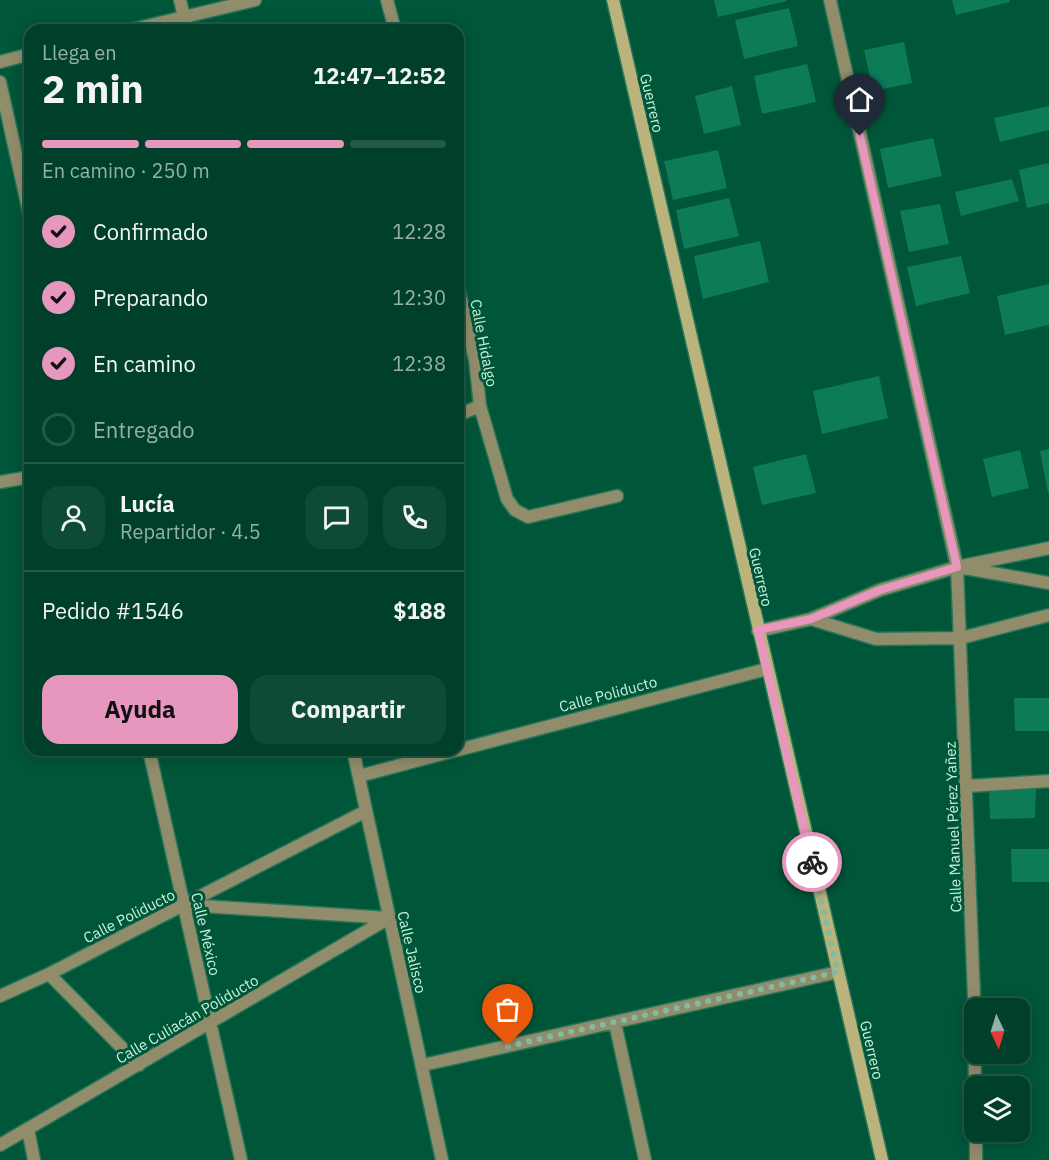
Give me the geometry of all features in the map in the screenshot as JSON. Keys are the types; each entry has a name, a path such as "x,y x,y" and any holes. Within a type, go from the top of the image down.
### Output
{"main road":[{"name":"Guerrero","path":"613,0 882,1160"}],"street":[{"path":"180,0 186,24"},
{"path":"155,24 255,0"},
{"path":"387,0 393,24"},
{"name":"Calle Manuel Pérez Yañez","path":"830,0 957,567 967,786 975,1076"},
{"path":"0,62 24,56"},
{"path":"0,82 24,190"},
{"name":"Calle Hidalgo","path":"464,311 476,360 480,406 507,499 515,510 528,517 617,496"},
{"path":"464,413 480,406"},
{"path":"0,482 24,478"},
{"path":"758,630 811,619 880,590 957,567 1049,548"},
{"path":"957,567 1049,583"},
{"path":"811,619 876,639 961,638 1049,615"},
{"name":"Calle Poliducto","path":"464,748 767,669"},
{"name":"Calle México","path":"150,756 241,1160"},
{"name":"Calle Jalisco","path":"354,756 442,1160"},
{"name":"Calle Poliducto","path":"359,776 434,756"},
{"path":"967,786 1049,782"},
{"name":"Calle Poliducto","path":"0,996 49,974 366,811"},
{"path":"184,904 389,918"},
{"name":"Calle Culiacán Poliducto","path":"0,1145 389,918"},
{"path":"423,1065 838,972"},
{"path":"49,974 139,1065"},
{"path":"615,1023 645,1160"},
{"path":"28,1129 34,1160"},
{"path":"976,1142 976,1160"}],"building":[{"path":"714,0 786,0 787,1 718,17"},
{"path":"952,0 1009,0 1010,2 956,15"},
{"path":"789,8 798,46 744,59 735,20"},
{"path":"904,42 912,83 873,91 864,50"},
{"path":"807,64 816,102 762,114 754,76"},
{"path":"732,86 741,125 704,134 695,96"},
{"path":"1049,106 1049,130 1000,142 994,118"},
{"path":"933,138 942,176 888,188 880,149"},
{"path":"718,150 727,188 673,200 664,161"},
{"path":"1049,163 1049,203 1027,208 1019,170"},
{"path":"1012,179 1019,201 961,216 955,192"},
{"path":"729,198 739,236 684,249 676,210"},
{"path":"940,204 949,244 909,252 900,211"},
{"path":"760,241 769,282 703,299 694,256"},
{"path":"961,256 970,293 916,306 907,267"},
{"path":"1049,284 1049,325 1005,335 997,296"},
{"path":"879,376 888,418 822,434 813,391"},
{"path":"1049,449 1049,493 1048,493 1040,451"},
{"path":"1020,450 1029,488 992,497 983,459"},
{"path":"806,454 816,493 762,505 753,467"},
{"path":"1014,698 1049,698 1049,731 1015,731"},
{"path":"989,785 1036,785 1035,818 990,819"},
{"path":"1011,849 1049,849 1049,882 1012,882"}],"way so far":[{"path":"508,1046 838,972 812,862"}],"route":[{"path":"812,862 758,630 811,619 880,590 957,567 860,136"}]}
